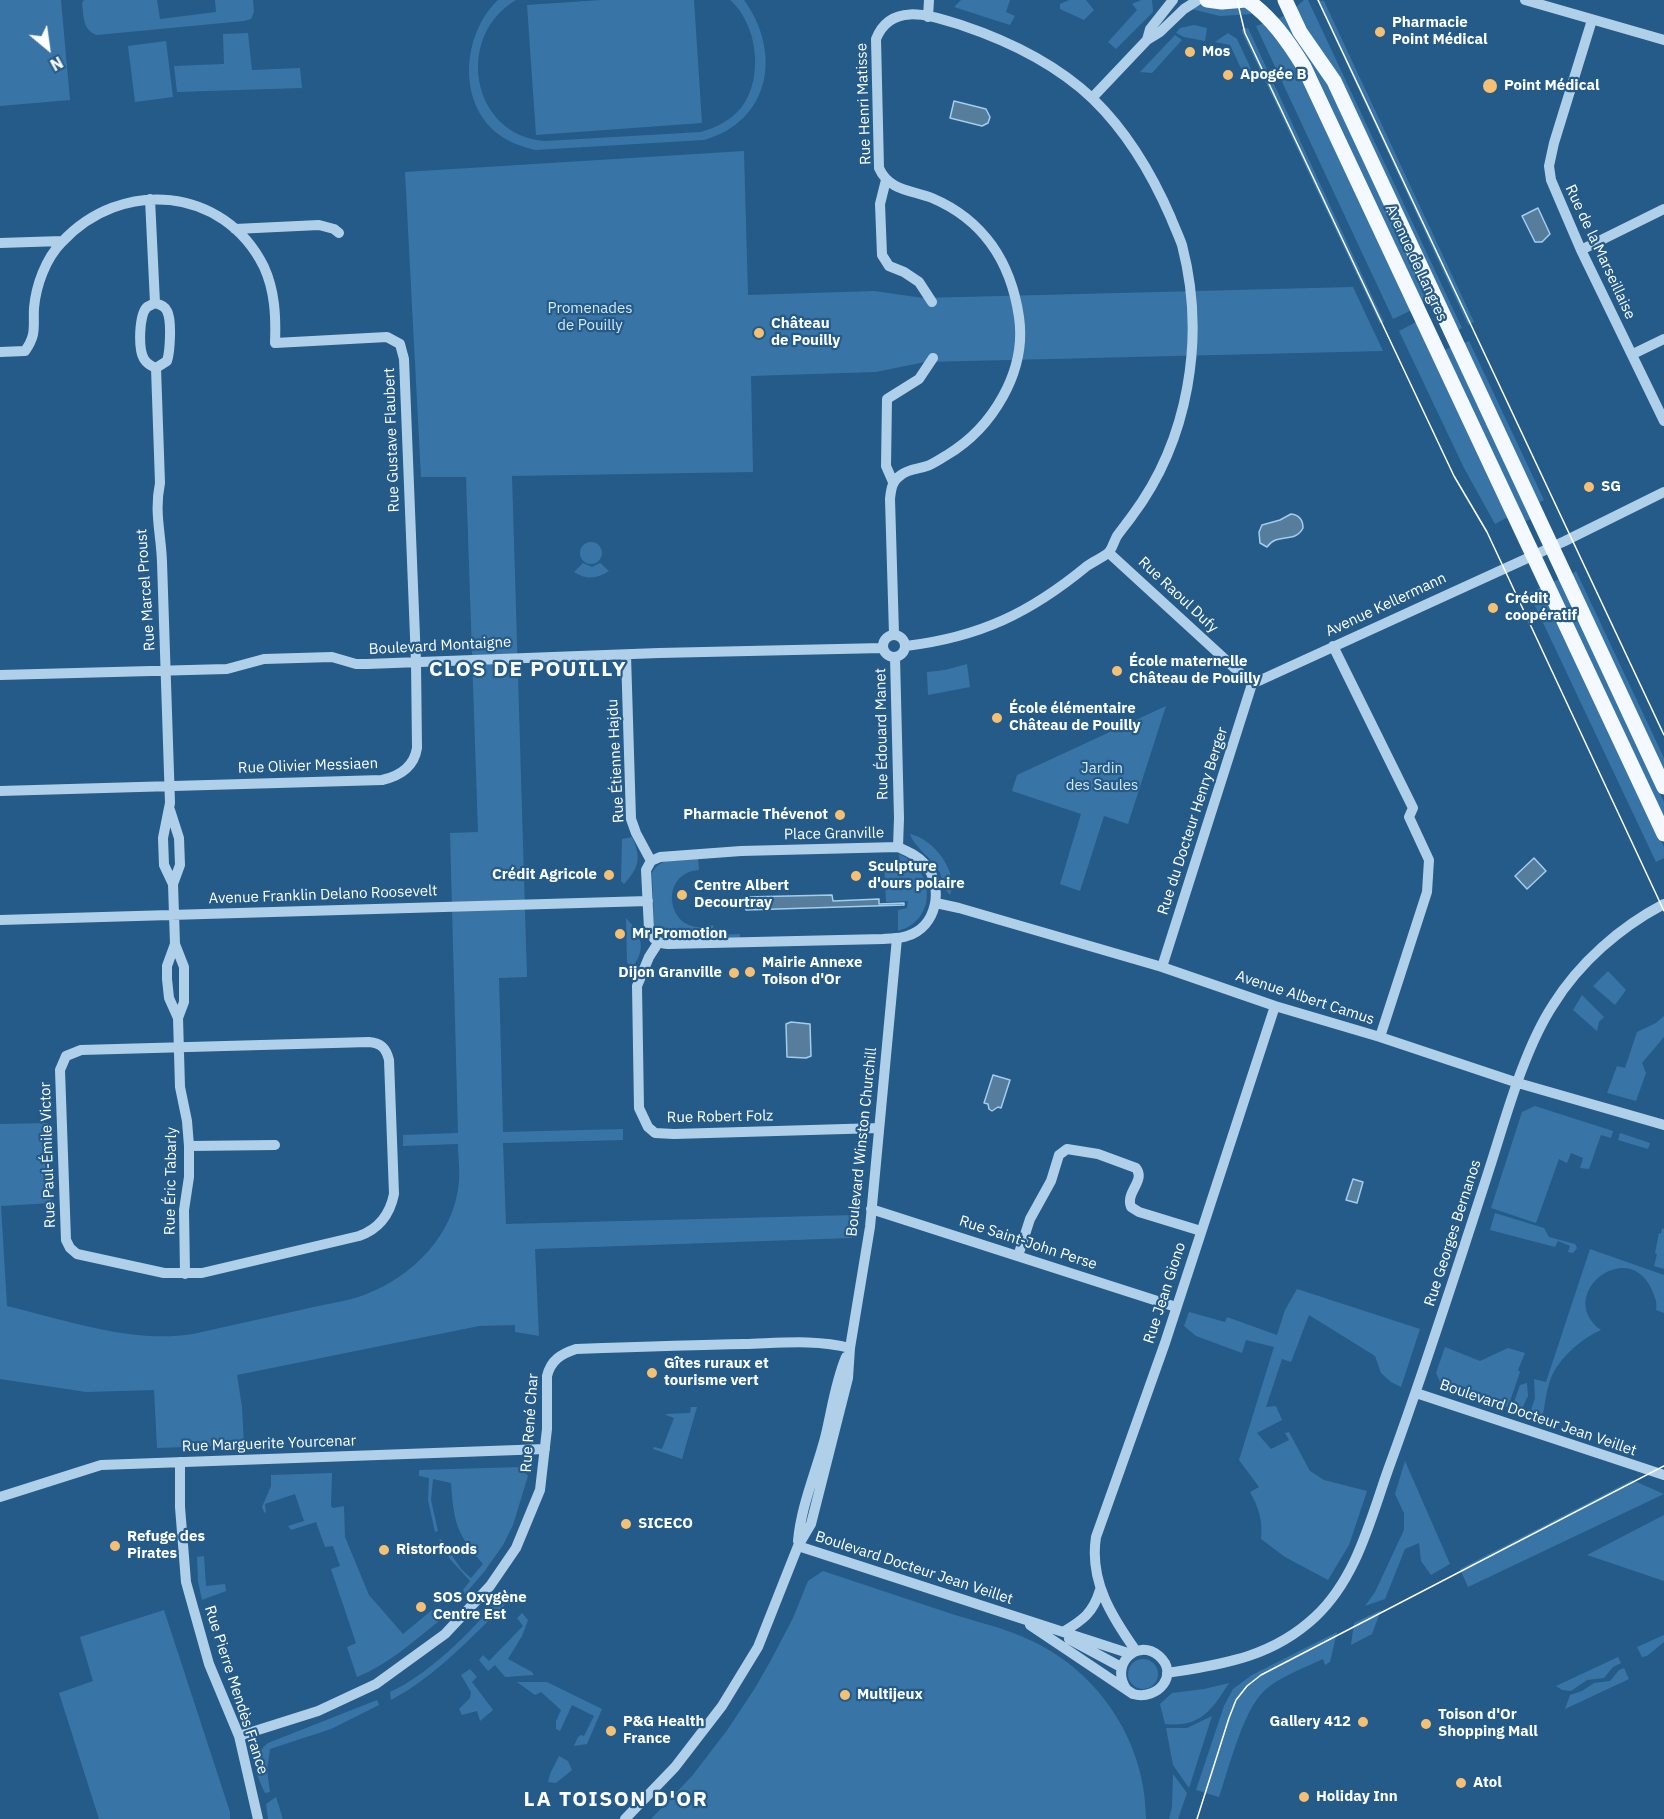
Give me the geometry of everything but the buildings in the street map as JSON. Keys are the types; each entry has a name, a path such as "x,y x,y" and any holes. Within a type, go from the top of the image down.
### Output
{"main road":[{"path":"1207,0 1222,2 1246,0"},
{"name":"Avenue de Langres","path":"1246,0 1270,19 1304,68 1664,834"},
{"name":"Avenue de Langres","path":"1285,0 1300,32 1334,81 1664,787"}],"street":[{"path":"906,646 968,634 1020,613 1049,596 1098,558 1110,553 1119,533 1149,491 1163,465 1173,439 1190,372 1193,322 1192,302 1181,243 1167,209 1141,158 1126,136 1092,98 1067,78 1020,48 977,31 928,16 929,0"},
{"path":"1147,40 1150,28 1173,0"},
{"path":"1092,98 1147,40 1198,0"},
{"path":"1525,0 1664,40"},
{"name":"Rue Henri Matisse","path":"893,482 901,474 928,466 949,454 984,426 1009,386 1017,358 1020,325 1017,303 1009,277 987,236 953,208 886,180 879,168 876,39 886,21 896,16 910,14 928,16"},
{"name":"Rue de la Marseillaise","path":"1592,20 1554,143 1550,166 1553,187 1664,421"},
{"path":"886,180 880,204 882,255 889,266 919,282 932,302"},
{"path":"150,199 155,303 164,307 168,314 170,345 167,361 156,368"},
{"path":"0,352 26,351 33,340 34,306 39,285 53,253 76,228 116,205 150,199 171,200 194,205 215,214 235,229 319,225 334,228 339,233"},
{"path":"1581,249 1664,209"},
{"name":"Rue Gustave Flaubert","path":"235,229 250,245 264,267 272,290 276,313 275,343 387,337 395,340 402,350 416,662"},
{"path":"0,243 62,242"},
{"name":"Rue Marcel Proust","path":"155,303 143,311 141,328 143,357 149,365 156,368 160,483 156,502 161,536 170,810 179,838 180,868 173,884"},
{"path":"1633,354 1664,339"},
{"path":"894,634 890,499 893,482 886,466 887,399 919,379 933,358"},
{"path":"1534,555 1664,492"},
{"name":"Rue Raoul Dufy","path":"1110,553 1252,684"},
{"name":"Avenue Kellermann","path":"1252,684 1534,555"},
{"path":"894,634 904,639 906,646 902,654 895,657 887,655 883,648 887,637 894,634"},
{"path":"1333,646 1413,808 1409,817 1429,860 1427,892 1380,1037"},
{"name":"Boulevard Montaigne","path":"0,675 231,669 264,659 333,657 352,663 367,664 883,648"},
{"name":"Rue Étienne Hajdu","path":"626,655 632,819 651,861"},
{"name":"Rue Édouard Manet","path":"895,657 898,847"},
{"name":"Rue Olivier Messiaen","path":"169,785 374,781 396,776 414,759 417,748 416,662"},
{"name":"Rue du Docteur Henry Berger","path":"1162,967 1252,684"},
{"path":"0,791 169,785"},
{"name":"Rue Marcel Proust","path":"170,810 163,844 165,868 173,884 174,915"},
{"name":"Place Granville","path":"651,861 660,856 741,851 898,847 918,856 927,867 935,882 936,903"},
{"path":"651,861 646,870 649,929 652,938 658,943 897,938 908,936 917,930 932,914 936,903"},
{"name":"Avenue Franklin Delano Roosevelt","path":"0,920 648,901"},
{"name":"Avenue Albert Camus","path":"936,903 1162,967 1275,1006 1380,1037 1518,1083 1664,1125"},
{"name":"Rue Georges Bernanos","path":"1416,1393 1518,1083 1539,1029 1552,1005 1571,979 1591,958 1614,938 1664,904"},
{"name":"Rue Éric Tabarly","path":"174,915 175,945 184,967 184,996 178,1018 180,1086 189,1146 189,1177 184,1210 185,1274"},
{"name":"Boulevard Winston Churchill","path":"625,1819 675,1767 722,1706 758,1647 798,1546 800,1524 825,1436 838,1377 850,1348 870,1227 897,938"},
{"name":"Rue Robert Folz","path":"658,943 649,957 637,986 639,1108 648,1127 655,1133 879,1128"},
{"name":"Rue Éric Tabarly","path":"175,945 167,966 167,979 169,998 178,1018"},
{"name":"Rue Jean Giono","path":"1134,1652 1100,1590 1095,1562 1096,1538 1176,1307 1275,1006"},
{"name":"Rue Paul-Émile Victor","path":"369,1042 380,1044 386,1049 389,1060 394,1194 387,1214 378,1225 366,1234 202,1273 164,1273 77,1254 67,1244 60,1070 66,1056 81,1050 179,1048 369,1042"},
{"path":"189,1146 275,1145"},
{"path":"1018,1256 1030,1219 1051,1181 1059,1155 1067,1149 1098,1154 1136,1168 1140,1177 1129,1198 1131,1207 1139,1212 1201,1231"},
{"name":"Rue Saint-John Perse","path":"871,1209 1176,1307"},
{"name":"Rue René Char","path":"238,1736 318,1710 376,1684 445,1634 489,1586 516,1548 540,1490 545,1449 547,1376 553,1361 567,1352 576,1349 811,1342 850,1348"},
{"name":"Boulevard Docteur Jean Veillet","path":"1167,1673 1223,1665 1259,1653 1288,1638 1315,1617 1339,1589 1357,1556 1416,1393 1664,1475"},
{"name":"Rue Marguerite Yourcenar","path":"0,1497 102,1465 545,1449"},
{"name":"Rue Pierre Mendès France","path":"180,1462 180,1507 186,1582 209,1664 238,1736 258,1819"},
{"name":"Boulevard Docteur Jean Veillet","path":"798,1546 1020,1619 1134,1652"},
{"path":"1063,1632 1089,1614 1096,1604 1100,1590"},
{"name":"Boulevard Docteur Jean Veillet","path":"1020,1619 1127,1690"},
{"name":"Boulevard Docteur Jean Veillet","path":"1045,1626 1121,1667"},
{"path":"1143,1650 1157,1654 1162,1659 1167,1673 1162,1688 1156,1693 1141,1696 1127,1690 1121,1679 1121,1667 1134,1652 1143,1650"}],"green space":[{"path":"0,0 61,0 70,100 0,106"},
{"path":"84,0 157,0 160,19 216,12 215,0 253,0 254,12 251,19 244,21 97,35 86,26 82,3"},
{"path":"498,0 516,0 496,16 484,37 478,59 480,82 487,104 501,122 520,135 545,141 701,132 728,120 737,113 748,96 755,67 755,52 747,23 730,0 744,0 756,20 763,41 766,62 763,82 756,101 744,117 727,131 704,140 535,150 526,148 501,136 486,123 476,106 471,88 469,69 471,50 486,14"},
{"path":"601,0 694,0 702,123 536,135 527,5"},
{"path":"961,0 1010,0 1006,12 1015,16 1010,25 954,7"},
{"path":"1069,0 1086,0 1094,10 1084,20 1060,9 1060,4"},
{"path":"1141,0 1152,0 1153,12 1116,49 1108,42 1137,10 1132,4"},
{"path":"1304,0 1308,0 1462,328 1458,330 1294,9"},
{"path":"1317,0 1324,1 1474,322 1468,325"},
{"path":"1203,4 1248,7 1253,14 1220,16 1191,9"},
{"path":"1287,14 1316,59 1429,300 1423,303 1315,72 1276,20"},
{"path":"1268,22 1289,51 1414,309 1393,319 1256,26"},
{"path":"1194,25 1207,28 1205,41 1176,33 1180,28"},
{"path":"1248,28 1384,322 1380,324 1242,32 1242,29"},
{"path":"248,33 252,70 300,68 302,88 177,92 174,66 224,64 223,34"},
{"path":"1228,33 1237,39 1253,73 1245,77 1230,45 1215,42"},
{"path":"1175,35 1182,40 1152,73 1140,72"},
{"path":"166,41 173,97 135,102 128,46"},
{"name":"Promenades de Pouilly","path":"744,151 748,295 874,291 923,298 1353,287 1383,351 925,362 876,372 751,376 753,472 512,476 527,977 499,978 503,1132 623,1129 623,1140 503,1143 506,1224 856,1215 852,1238 535,1249 539,1336 515,1332 515,1325 479,1326 237,1375 244,1445 157,1448 154,1390 86,1392 0,1379 0,1124 48,1123 51,1203 1,1206 7,1306 76,1324 146,1336 193,1334 349,1299 364,1295 399,1277 428,1252 440,1236 456,1201 459,1176 458,1144 403,1146 403,1135 458,1133 450,833 478,832 466,477 421,477 405,172"},
{"path":"1416,322 1508,517 1495,524 1464,468 1399,331"},
{"path":"1469,341 1544,500 1539,503 1462,344"},
{"path":"1451,347 1531,519 1526,521 1523,517 1448,358 1445,350"},
{"path":"591,542 599,545 602,553 599,561 591,564 583,561 580,553 583,545"},
{"path":"583,563 592,567 600,563 609,571 592,578 574,572"},
{"path":"1576,571 1664,758 1664,769 1572,574"},
{"path":"1559,579 1664,802 1664,819 1553,582"},
{"path":"1542,587 1664,847 1664,858 1656,862 1529,593"},
{"path":"967,664 970,687 928,695 927,672"},
{"name":"Jardin des Saules","path":"1166,706 1128,824 1104,816 1080,891 1060,884 1081,814 1012,791 1017,775"},
{"path":"910,834 928,842 936,849 948,867 952,886 950,895 937,868 916,845"},
{"path":"632,837 637,850 637,862 624,884 621,881 622,839"},
{"path":"899,854 911,861 920,871 927,894 920,916 911,925 898,931 898,910 907,908 908,901 886,902 884,863 900,863"},
{"path":"698,858 699,870 685,874 677,882 672,893 677,915 685,923 697,927 713,925 714,935 740,934 740,939 668,939 659,935 654,925 652,873 666,861"},
{"path":"626,918 638,935 641,947 633,966 627,963"},
{"path":"1608,971 1626,990 1615,1005 1593,986"},
{"path":"1582,995 1604,1017 1599,1022 1597,1031 1573,1010"},
{"path":"1664,1016 1664,1037 1642,1063 1646,1073 1636,1101 1607,1093 1617,1066 1625,1068 1637,1032 1656,1023"},
{"path":"1535,1106 1613,1131 1611,1138 1601,1135 1589,1169 1580,1168 1583,1158 1571,1153 1567,1163 1559,1159 1536,1223 1491,1208 1522,1112"},
{"path":"1620,1133 1650,1143 1648,1149 1618,1140"},
{"path":"1495,1213 1544,1228 1549,1237 1575,1244 1577,1248 1573,1253 1568,1252 1570,1246 1558,1241 1555,1247 1490,1230"},
{"path":"1662,1228 1664,1229 1664,1269 1654,1266 1659,1233 1661,1234"},
{"path":"1590,1249 1664,1275 1664,1313 1656,1310 1651,1288 1640,1274 1626,1268 1612,1270 1599,1277 1590,1288 1586,1302 1589,1316 1601,1330 1579,1343 1560,1363 1549,1383 1542,1419 1530,1413 1535,1398 1534,1379 1546,1382"},
{"path":"1297,1289 1420,1329 1401,1387 1381,1373 1375,1356 1309,1315 1291,1362 1282,1359 1266,1407 1276,1406 1282,1420 1257,1433 1271,1449 1289,1440 1285,1433 1289,1432 1310,1471 1324,1480 1367,1491 1349,1545 1328,1580 1285,1557 1261,1539 1260,1515 1250,1492 1259,1487 1239,1460 1274,1347 1246,1340 1242,1353 1196,1336 1184,1326 1189,1312 1225,1322 1227,1317 1277,1335 1285,1310"},
{"path":"1445,1347 1480,1361 1508,1348 1525,1353 1508,1407 1441,1384 1436,1373"},
{"path":"1527,1383 1528,1396 1521,1411 1512,1408 1520,1385"},
{"path":"691,1407 697,1407 682,1459 653,1449 654,1447 662,1449 674,1418 666,1414 690,1413"},
{"path":"1405,1461 1450,1564 1431,1575 1421,1561 1419,1543 1405,1549 1385,1599 1365,1606 1375,1592 1404,1530 1404,1513 1395,1494"},
{"path":"521,1467 528,1476 513,1525 503,1545 465,1594 463,1590 470,1581 450,1559 439,1540 441,1539 461,1569 471,1578 483,1564 467,1544 458,1527 453,1508 451,1483 433,1479 431,1500 438,1531 435,1532 428,1500 429,1478 419,1476 419,1470"},
{"path":"332,1473 331,1506 333,1508 344,1506 345,1537 369,1595 403,1634 432,1610 440,1620 390,1659 357,1677 347,1647 356,1643 331,1569 340,1566 333,1546 325,1547 316,1522 291,1530 288,1526 304,1521 295,1494 265,1504 266,1513 262,1507 271,1486 271,1475"},
{"path":"1632,1480 1664,1494 1468,1587 1460,1569"},
{"path":"1664,1515 1664,1581 1587,1555"},
{"path":"204,1556 206,1586 225,1584 226,1591 202,1600 197,1557"},
{"path":"823,1571 1012,1632 1056,1655 1098,1691 1128,1738 1138,1764 1144,1791 1146,1819 651,1819 692,1776 728,1729 771,1660 793,1618 808,1581"},
{"path":"496,1601 505,1605 465,1644 423,1680 391,1700 390,1692 433,1665 475,1626"},
{"path":"164,1610 230,1812 230,1819 99,1819 59,1693 93,1681 80,1637"},
{"path":"1381,1610 1372,1634 1351,1645 1354,1623"},
{"path":"522,1613 528,1620 522,1636 508,1659 534,1675 505,1677 495,1665 488,1671 479,1660 483,1655 489,1661 523,1626 517,1618"},
{"path":"1337,1632 1330,1662 1325,1665 1323,1659 1285,1676 1271,1685 1257,1699 1243,1725 1219,1797 1196,1790 1224,1706 1233,1689 1252,1675"},
{"path":"1664,1635 1664,1642 1647,1656 1642,1657 1637,1647"},
{"path":"1618,1657 1621,1663 1613,1667 1604,1678 1587,1680 1571,1691 1562,1690 1556,1686"},
{"path":"1143,1659 1149,1660 1157,1668 1157,1680 1149,1688 1143,1689 1137,1688 1129,1680 1128,1674 1129,1668 1137,1660"},
{"path":"1624,1668 1629,1679 1565,1709 1570,1695 1594,1683 1610,1681 1619,1670"},
{"path":"470,1669 477,1677 472,1682 493,1710 480,1721 477,1711 462,1715 459,1709 470,1698 471,1692 461,1675"},
{"path":"517,1682 547,1682 602,1709 587,1744 574,1746 578,1737 584,1736 594,1716 572,1705 560,1731 556,1729 556,1721 561,1710 541,1692 535,1695"},
{"path":"1229,1683 1211,1709 1204,1715 1187,1723 1165,1724 1160,1704 1172,1693"},
{"path":"377,1700 379,1705 331,1729 270,1749 267,1770 270,1792 265,1793 257,1773 256,1761 268,1743"},
{"path":"1212,1716 1189,1788 1173,1765 1166,1728 1187,1728"},
{"path":"559,1756 568,1761 572,1770 556,1783 548,1782 550,1774"},
{"path":"1173,1774 1187,1793 1178,1819 1169,1819 1172,1807"},
{"path":"276,1797 283,1819 268,1819 266,1804"}],"shaded area":[{"path":"954,101 986,109 990,117 988,123 982,126 950,118"},
{"path":"1538,208 1550,234 1542,242 1535,242 1522,216"},
{"path":"1291,514 1301,520 1303,528 1300,533 1276,540 1267,547 1260,543 1259,532 1262,525"},
{"path":"1534,858 1546,871 1527,889 1515,876"},
{"path":"832,895 833,901 879,899 879,904 904,903 904,905 746,910 745,897"},
{"path":"791,1022 810,1024 811,1056 787,1057 786,1024"},
{"path":"993,1075 1010,1080 1001,1108 998,1107 992,1111 988,1104 984,1103"},
{"path":"1353,1179 1363,1182 1357,1203 1346,1200"}],"tram line":[{"path":"1237,0 1245,33 1454,476 1487,532 1664,911"},
{"path":"1318,0 1664,735"},
{"path":"1197,1819 1236,1700 1247,1686 1261,1675 1664,1466"}],"place":[{"name":"Pharmacie Point Médical","path":"1380,32"},
{"name":"Mos","path":"1190,52"},
{"name":"Apogée B","path":"1228,75"},
{"name":"Point Médical","path":"1490,86"},
{"name":"Château de Pouilly","path":"759,333"},
{"name":"SG","path":"1589,487"},
{"name":"Crédit coopératif","path":"1493,608"},
{"name":"École maternelle Château de Pouilly","path":"1117,671"},
{"name":"École élémentaire Château de Pouilly","path":"997,718"},
{"name":"Pharmacie Thévenot","path":"840,815"},
{"name":"Crédit Agricole","path":"609,875"},
{"name":"Sculpture d'ours polaire","path":"856,876"},
{"name":"Centre Albert Decourtray","path":"682,895"},
{"name":"Mr Promotion","path":"620,934"},
{"name":"Mairie Annexe Toison d'Or","path":"750,972"},
{"name":"Dijon Granville","path":"734,973"},
{"name":"Gîtes ruraux et tourisme vert","path":"652,1373"},
{"name":"SICECO","path":"626,1524"},
{"name":"Refuge des Pirates","path":"115,1546"},
{"name":"Ristorfoods","path":"384,1550"},
{"name":"SOS Oxygène Centre Est","path":"421,1607"},
{"name":"Multijeux","path":"845,1695"},
{"name":"Gallery 412","path":"1363,1722"},
{"name":"Toison d'Or Shopping Mall","path":"1426,1724"},
{"name":"P&G Health France","path":"611,1731"},
{"name":"Atol","path":"1461,1783"},
{"name":"Holiday Inn","path":"1304,1797"}],"district":[{"name":"CLOS DE POUILLY","path":"528,670"},
{"name":"LA TOISON D'OR","path":"616,1800"}]}
